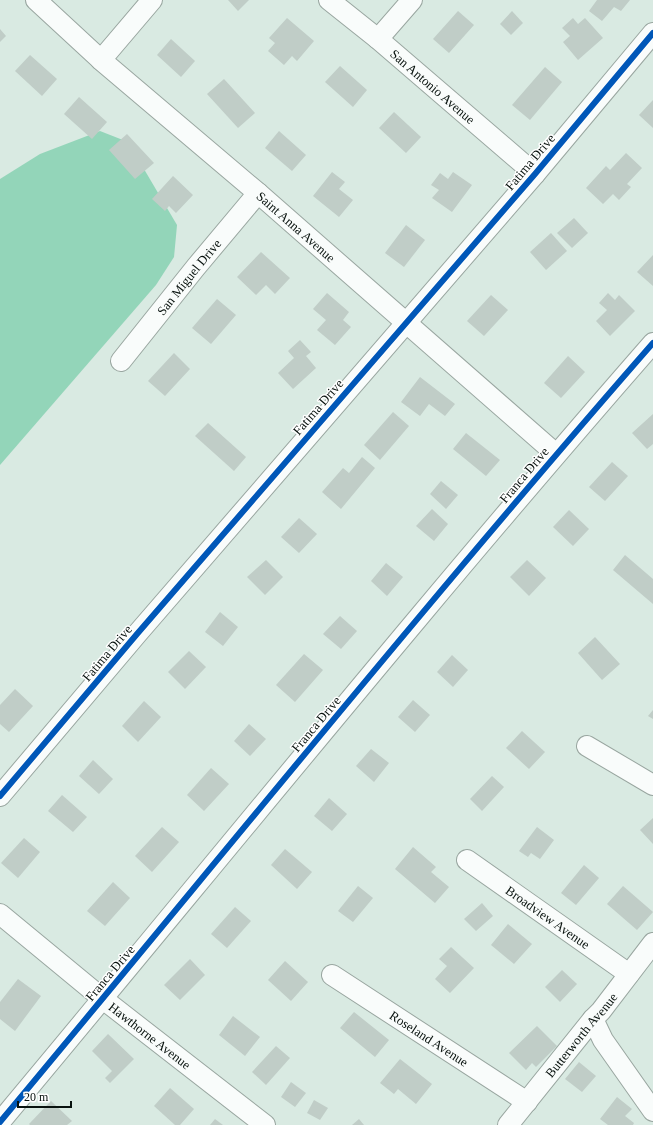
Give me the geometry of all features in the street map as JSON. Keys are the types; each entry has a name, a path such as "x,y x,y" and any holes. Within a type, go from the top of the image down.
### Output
{"street":[{"name":"Saint Anna Avenue","path":"36,0 101,60 258,193 556,454"},
{"path":"101,60 152,0"},
{"name":"San Antonio Avenue","path":"329,0 378,39 535,174"},
{"path":"378,39 412,0"},
{"name":"Fatima Drive","path":"0,796 405,322 535,174 653,33"},
{"name":"San Miguel Drive","path":"122,361 169,300 258,193"},
{"name":"Franca Drive","path":"0,1122 441,589 653,343"},
{"path":"586,746 653,784"},
{"name":"Broadview Avenue","path":"467,860 629,974"},
{"name":"Hawthorne Avenue","path":"0,914 103,999 265,1125"},
{"name":"Butterworth Avenue","path":"508,1125 601,1011 653,943"},
{"name":"Roseland Avenue","path":"332,976 527,1102"},
{"path":"593,1019 603,1040 653,1110"}],"green space":[{"path":"100,131 128,142 177,225 174,257 156,285 0,465 0,179 40,154"}],"building":[{"path":"228,0 249,0 238,11"},
{"path":"597,0 630,0 621,11 614,7 602,21 589,11"},
{"path":"458,11 474,25 449,53 433,39"},
{"path":"512,11 523,23 511,35 500,24"},
{"path":"287,18 314,41 297,61 292,56 284,65 268,51 275,43 269,38"},
{"path":"573,18 578,24 585,18 603,38 578,60 563,42 570,36 562,28"},
{"path":"0,29 6,36 0,42"},
{"path":"171,39 195,61 181,77 157,55"},
{"path":"30,55 57,79 42,96 15,71"},
{"path":"340,66 367,90 353,107 325,82"},
{"path":"545,67 562,82 530,120 512,105"},
{"path":"224,79 255,113 238,128 207,94"},
{"path":"79,97 107,122 92,139 64,114"},
{"path":"653,100 653,128 639,115"},
{"path":"394,112 421,137 406,153 379,128"},
{"path":"279,131 306,155 292,171 265,148"},
{"path":"127,134 154,163 135,179 109,150"},
{"path":"626,153 642,168 627,184 631,187 619,200 613,194 603,204 586,188 606,166 610,170"},
{"path":"332,172 345,182 339,189 353,200 339,217 313,196"},
{"path":"453,172 472,185 452,212 432,198 439,190 431,185 440,173 448,179"},
{"path":"173,176 193,195 176,213 169,206 165,211 152,199"},
{"path":"574,218 588,233 572,248 557,233"},
{"path":"406,225 425,240 404,267 385,253"},
{"path":"551,233 567,251 546,270 530,252"},
{"path":"261,252 290,278 275,294 266,285 256,295 237,277"},
{"path":"653,255 653,286 637,272"},
{"path":"327,293 349,312 343,320 351,327 335,345 317,330 326,320 313,309"},
{"path":"608,293 615,300 619,295 635,311 610,336 596,321 607,310 599,303"},
{"path":"491,295 508,310 484,336 467,321"},
{"path":"217,299 236,315 211,344 192,328"},
{"path":"300,340 311,352 306,356 316,368 293,389 278,373 294,358 288,351"},
{"path":"174,353 190,369 165,396 148,381"},
{"path":"568,356 585,372 561,398 544,383"},
{"path":"420,377 455,404 445,416 429,404 420,416 401,402"},
{"path":"393,412 409,426 380,460 364,445"},
{"path":"653,414 653,444 647,449 632,433"},
{"path":"208,423 246,457 234,471 195,436"},
{"path":"466,433 500,460 486,476 453,449"},
{"path":"362,457 375,468 341,509 322,492 343,468 349,473"},
{"path":"612,462 628,476 605,501 589,487"},
{"path":"441,481 458,495 446,509 430,494"},
{"path":"432,509 448,524 434,541 416,526"},
{"path":"569,510 589,529 573,546 553,527"},
{"path":"299,518 317,534 299,553 281,537"},
{"path":"625,555 653,579 653,604 613,570"},
{"path":"266,560 283,577 265,595 247,577"},
{"path":"527,560 546,578 529,596 510,577"},
{"path":"386,563 403,577 387,596 371,581"},
{"path":"220,612 238,627 223,646 205,632"},
{"path":"340,616 357,631 341,649 323,634"},
{"path":"595,637 620,664 602,680 578,653"},
{"path":"189,651 206,667 185,689 168,672"},
{"path":"304,654 323,670 295,702 276,685"},
{"path":"452,655 468,670 453,687 437,672"},
{"path":"15,689 33,706 9,732 0,724 0,705"},
{"path":"413,700 430,715 415,732 398,717"},
{"path":"144,701 161,717 138,742 122,726"},
{"path":"653,710 653,719 648,716"},
{"path":"249,724 266,739 250,756 234,741"},
{"path":"522,731 545,752 529,769 506,748"},
{"path":"371,749 389,763 374,782 356,766"},
{"path":"93,760 113,779 99,794 79,776"},
{"path":"211,768 229,784 204,811 187,795"},
{"path":"492,776 504,787 482,811 470,799"},
{"path":"62,795 87,817 73,832 48,811"},
{"path":"329,798 347,814 332,831 314,816"},
{"path":"653,818 653,844 640,830"},
{"path":"162,827 179,842 152,872 135,856"},
{"path":"537,827 554,840 540,859 531,853 528,857 519,851"},
{"path":"24,838 40,852 18,878 1,863"},
{"path":"413,847 436,867 431,872 449,887 435,903 395,869"},
{"path":"285,849 312,872 297,889 271,865"},
{"path":"584,865 599,878 576,905 561,893"},
{"path":"113,882 130,898 105,926 87,911"},
{"path":"358,886 373,898 353,922 338,911"},
{"path":"623,886 653,912 637,930 607,904"},
{"path":"482,903 493,916 476,931 464,919"},
{"path":"235,907 251,921 227,948 211,934"},
{"path":"508,924 532,944 514,964 491,945"},
{"path":"451,947 474,968 450,993 435,979 447,966 439,959"},
{"path":"190,959 205,975 180,1000 164,985"},
{"path":"285,961 308,982 291,1001 268,980"},
{"path":"562,970 577,984 560,1002 545,987"},
{"path":"18,979 41,996 15,1031 0,1019 0,1002"},
{"path":"354,1012 389,1040 375,1057 340,1028"},
{"path":"233,1016 260,1037 245,1056 219,1035"},
{"path":"537,1026 557,1046 536,1067 532,1063 526,1070 509,1053"},
{"path":"108,1034 134,1059 110,1083 105,1078 112,1071 92,1051"},
{"path":"276,1046 290,1058 266,1085 252,1072"},
{"path":"400,1059 432,1084 416,1104 398,1089 394,1094 380,1083"},
{"path":"579,1062 596,1076 582,1092 565,1079"},
{"path":"291,1082 306,1093 295,1107 281,1097"},
{"path":"170,1088 194,1109 180,1125 175,1125 154,1106"},
{"path":"617,1097 632,1109 625,1116 634,1123 633,1125 608,1125 600,1119"},
{"path":"314,1100 328,1108 320,1120 307,1113"},
{"path":"51,1101 72,1121 67,1125 30,1125 29,1124"},
{"path":"215,1119 223,1125 210,1125"},
{"path":"359,1119 364,1125 352,1125"}],"cycle path":[{"path":"0,796 137,634 535,174 653,33"},
{"path":"0,1122 487,536 653,343"}]}
